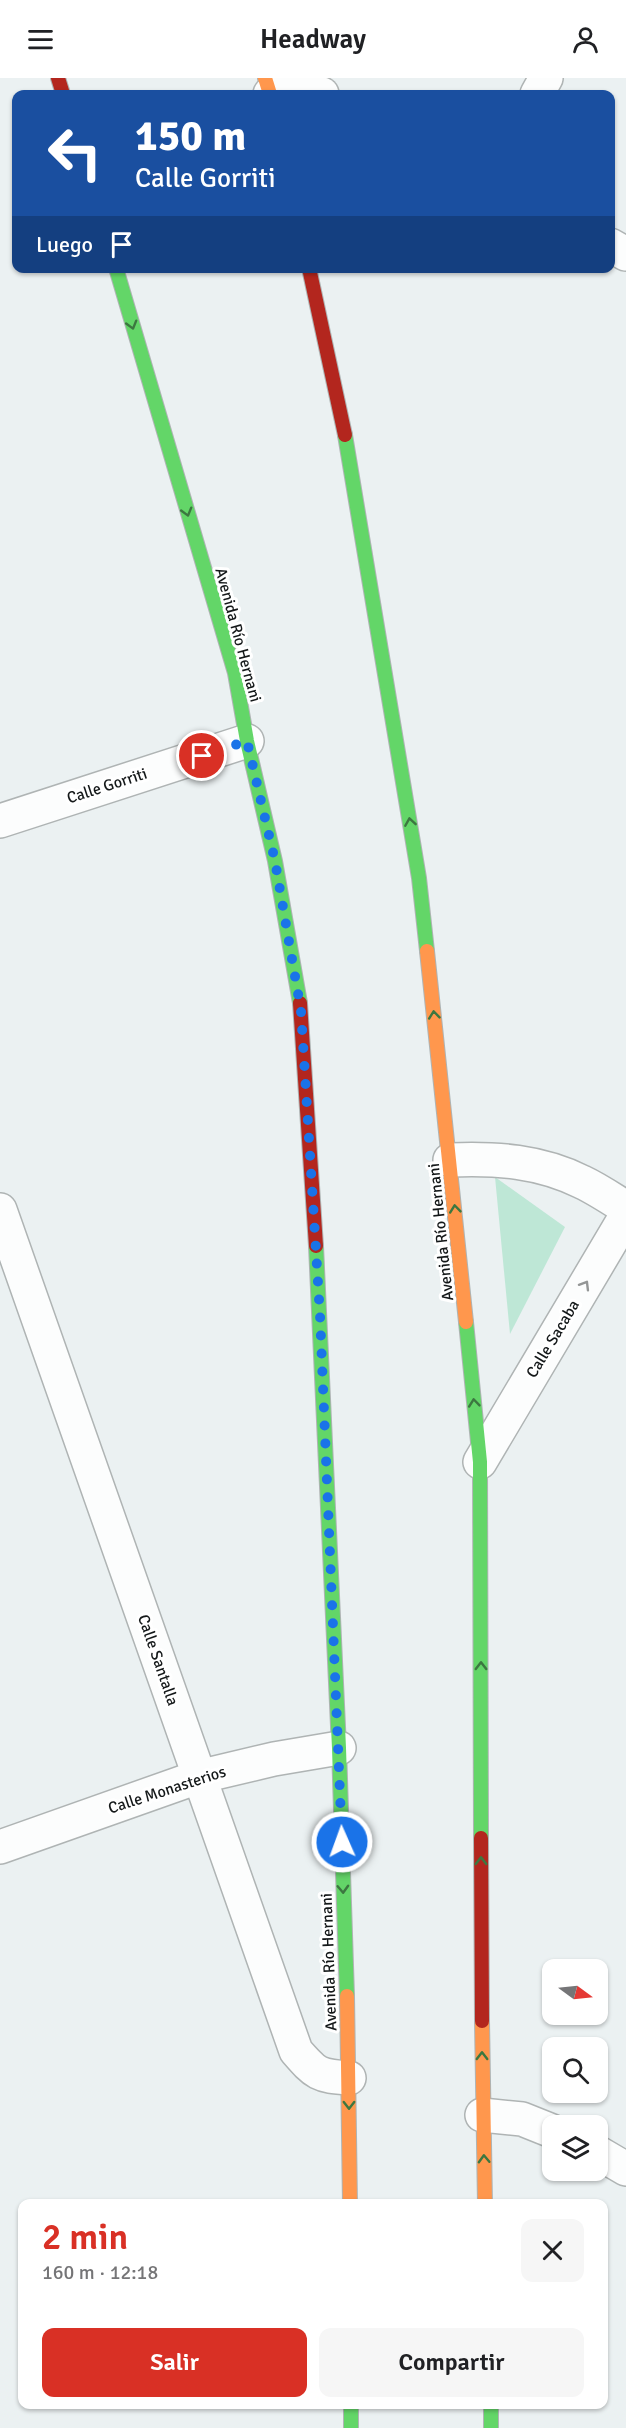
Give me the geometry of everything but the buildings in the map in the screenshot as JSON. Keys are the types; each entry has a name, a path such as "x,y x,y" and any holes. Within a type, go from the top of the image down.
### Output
{"street":[{"name":"Avenida Río Hernani","path":"117,273 235,673 247,741 275,861 301,1011 320,1315 339,1748 349,2078 350,2199"},
{"name":"Avenida Río Hernani","path":"310,273 346,438 419,878 480,1462 482,2115 485,2199"},
{"name":"Calle Gorriti","path":"0,821 247,741"},
{"path":"450,1160 490,1159 530,1163 581,1181 626,1208"},
{"name":"Calle Santalla","path":"0,1209 296,2051 314,2072 328,2077 349,2078"},
{"name":"Calle Sacaba","path":"480,1462 626,1216"},
{"name":"Calle Monasterios","path":"0,1848 198,1777 274,1759 339,1748"},
{"path":"482,2115 522,2119 542,2127"},
{"path":"608,2158 626,2169"},
{"path":"351,2409 351,2428"},
{"path":"491,2409 491,2428"}],"green space":[{"path":"495,1177 565,1227 510,1334"}],"traffic: fast":[{"path":"117,273 235,673 247,741 275,861 300,1003"},
{"path":"345,435 419,878 427,951"},
{"path":"316,1246 339,1748 347,1996"},
{"path":"466,1322 480,1462 481,1838"},
{"path":"351,2409 351,2428"},
{"path":"491,2409 491,2428"}],"traffic: slow":[{"path":"265,78 269,90"},
{"path":"427,951 466,1322"},
{"path":"347,1996 350,2199"},
{"path":"482,2021 485,2199"}],"traffic: jam":[{"path":"58,78 62,90"},
{"path":"310,273 345,435"},
{"path":"300,1003 316,1246"},
{"path":"481,1838 482,2021"}],"route":[{"path":"202,756 247,741 275,861 301,1011 320,1315 342,1842"}]}
